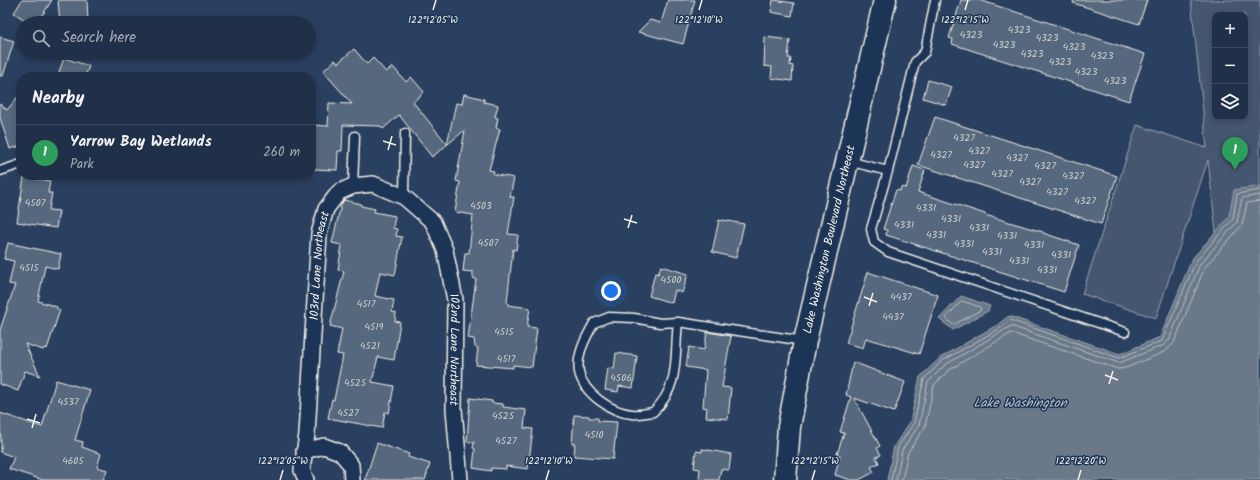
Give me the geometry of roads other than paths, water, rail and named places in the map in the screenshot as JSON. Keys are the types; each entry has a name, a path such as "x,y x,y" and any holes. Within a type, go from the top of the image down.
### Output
{"main road":[{"name":"Lake Washington Boulevard Northeast","path":"785,480 789,427 805,341 846,160 885,0"}],"street":[{"name":"103rd Lane Northeast","path":"306,480 302,470 319,234 326,209 339,192 353,186 373,184 404,197 432,222"},
{"name":"102nd Lane Northeast","path":"432,222 445,250 455,300 454,409 460,480"},
{"path":"304,451 324,446 340,452 351,465 352,480"}],"lane":[{"path":"936,0 925,52 915,62 888,171 871,229 874,242 888,252 1125,332"},
{"path":"404,197 405,133"},
{"path":"353,186 355,136"},
{"path":"846,160 888,171"},
{"path":"0,171 16,166"},
{"path":"678,322 673,382 666,397 654,412 632,414 619,412 594,396 584,386 579,372 579,361 583,342 594,323 610,317 634,318 660,323 678,322 805,341"}],"water":[{"name":"Lake Washington","path":"1260,186 1260,480 887,480 894,446 910,422 920,377 940,358 997,325 1009,316 1120,354 1160,337 1192,259 1229,217 1234,190"},
{"path":"961,296 990,306 988,311 953,330 939,319"}],"place":[{"name":"Yarrow Bay Wetlands","path":"1235,170"}]}
